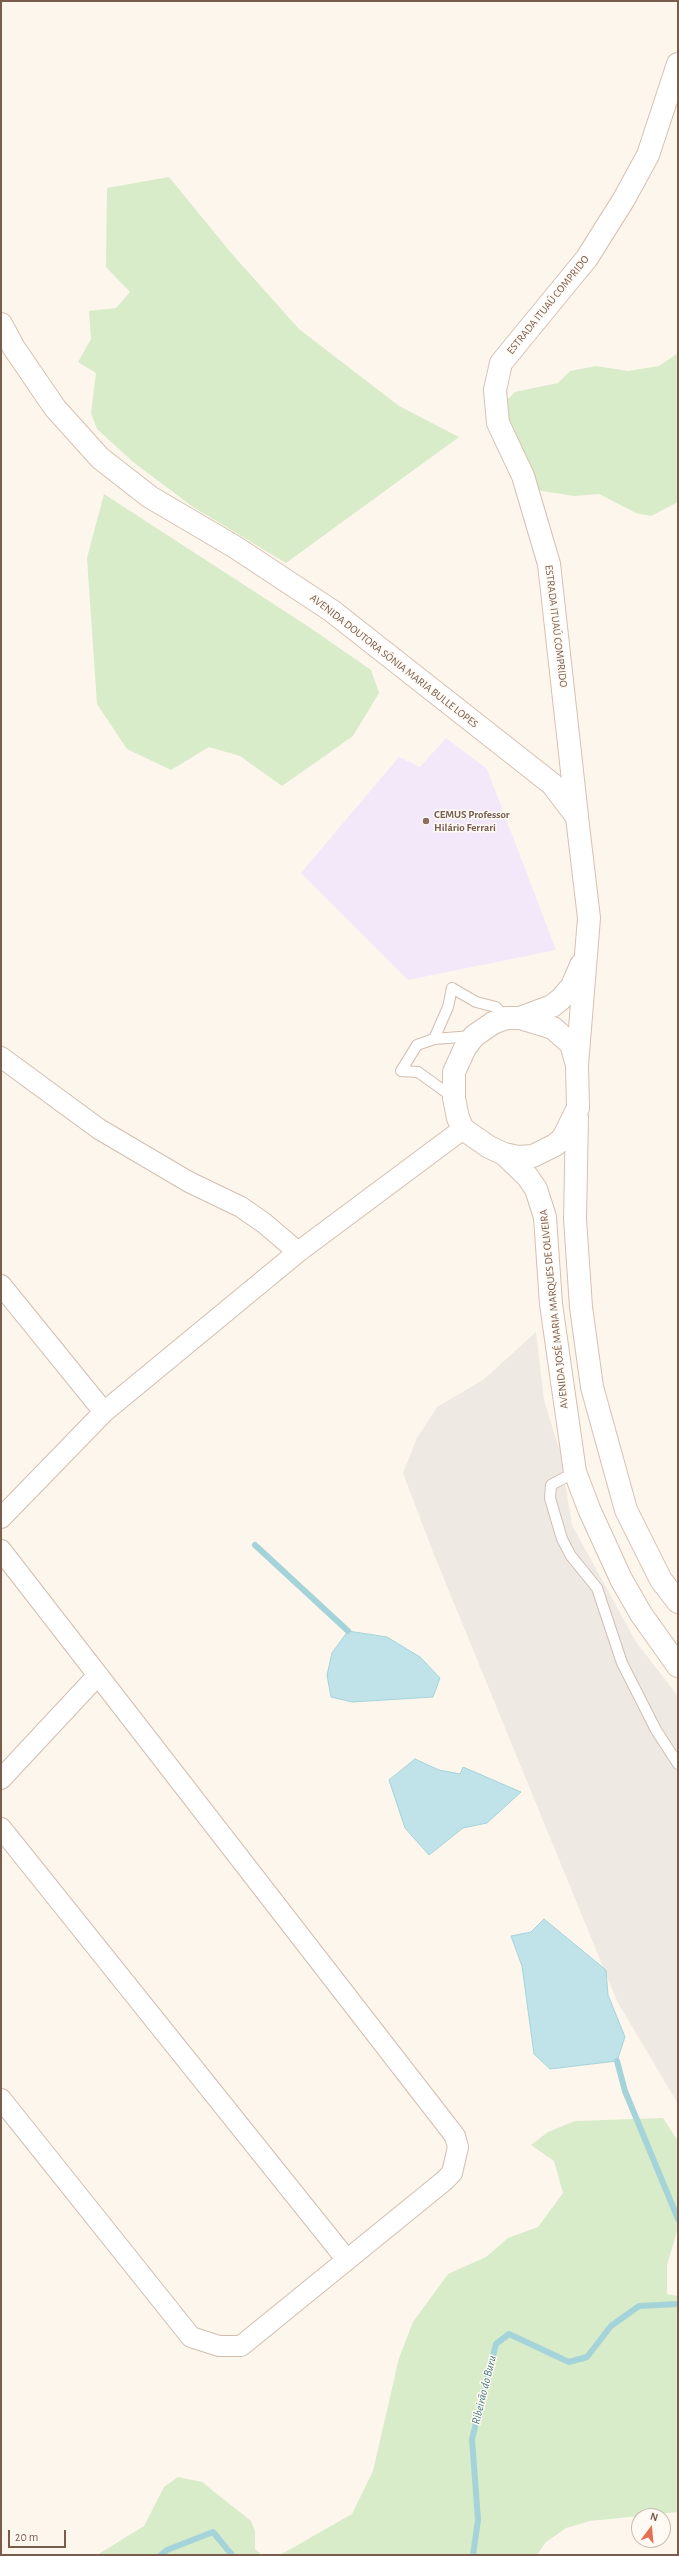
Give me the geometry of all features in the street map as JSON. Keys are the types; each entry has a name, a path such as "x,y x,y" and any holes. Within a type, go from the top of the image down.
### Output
{"main road":[{"name":"ESTRADA ITUAÚ COMPRIDO","path":"577,817 549,564 523,476 498,423 495,390 501,363 587,258 624,199 648,155 678,64"},
{"name":"AVENIDA DOUTORA SÔNIA MARIA BULLE LOPES","path":"1,324 14,348 55,408 100,458 150,497 235,547 332,611 552,784 577,817"},
{"path":"577,817 589,918 577,1065 578,1108 575,1158 575,1219 581,1307 592,1387 626,1510 661,1580 678,1602"},
{"path":"578,1108 562,1138 555,1146 533,1156 518,1157 504,1154 476,1140 463,1128 455,1111 454,1072 465,1048 474,1036 493,1023 552,1006 566,994 572,986 587,956"},
{"path":"513,1018 541,1023 560,1032 571,1044 577,1065"},
{"name":"AVENIDA JOSÉ MARIA MARQUES DE OLIVEIRA","path":"504,1154 516,1164 530,1180 542,1203 545,1217 551,1304 575,1472 604,1544 621,1579 641,1614 678,1666"}],"street":[{"path":"1,1056 60,1103 99,1129 189,1182 241,1207 264,1223 298,1252"},
{"path":"1,1518 104,1412 298,1252 463,1128"},
{"path":"1,1285 104,1412"},
{"path":"1,1550 455,2136 458,2147 452,2174 241,2346 219,2346 192,2338 1,2099"},
{"path":"1,1779 98,1675"},
{"path":"1,1828 347,2260"}],"lane":[{"path":"434,1039 448,1007 452,988 476,1002 496,1007 513,1018"},
{"path":"454,1098 418,1072 401,1071 418,1046 434,1039 474,1036"},
{"path":"575,1472 552,1485 550,1498 562,1539 571,1556 597,1588 622,1663 656,1730 678,1764"}],"shaded area":[{"name":"CEMUS Professor Hilário Ferrari","path":"446,738 487,769 556,950 408,980 301,873 399,757 420,767"},
{"path":"536,1332 544,1400 560,1452 572,1525 636,1642 678,1696 678,2104 617,2001 433,1552 403,1473 417,1438 437,1407 483,1380"}],"green space":[{"path":"169,177 232,254 299,329 399,406 459,437 286,563 193,507 133,462 97,429 91,413 96,373 78,362 91,339 89,311 116,308 130,292 106,267 107,188"},
{"path":"678,353 678,502 651,516 636,513 599,494 574,496 529,489 500,407 515,392 558,383 570,371 596,366 628,371 659,366"},
{"path":"104,494 309,627 371,670 379,693 353,736 282,786 240,756 209,747 171,770 127,749 97,704 87,558"},
{"path":"663,2118 678,2141 678,2228 667,2265 667,2294 678,2296 678,2512 671,2513 671,2508 631,2508 631,2517 590,2521 566,2528 546,2542 537,2555 280,2555 352,2514 373,2471 399,2358 413,2322 448,2274 486,2257 508,2238 538,2227 563,2193 554,2161 531,2145 548,2132 575,2121"},
{"path":"178,2477 202,2482 251,2521 255,2531 255,2549 262,2555 97,2555 144,2526 164,2487"}],"water":[{"path":"348,1631 387,1637 420,1657 440,1678 433,1697 352,1702 331,1697 327,1675 332,1653"},
{"path":"415,1759 439,1770 460,1774 463,1767 521,1792 487,1823 463,1828 429,1855 405,1828 389,1780"},
{"path":"544,1919 606,1970 608,1995 625,2037 617,2061 550,2069 534,2054 522,1966 511,1936 531,1932"}],"waterway":[{"path":"255,1545 348,1631"},
{"path":"617,2061 625,2091 678,2219"},
{"name":"Ribeirão do Buru","path":"473,2555 478,2520 472,2439 496,2344 509,2334 569,2362 587,2357 611,2326 639,2306 678,2304"},
{"name":"Ribeirão do Buru","path":"161,2555 167,2550 213,2532 232,2555"}],"place":[{"name":"CEMUS Professor Hilário Ferrari","path":"426,821"}]}
